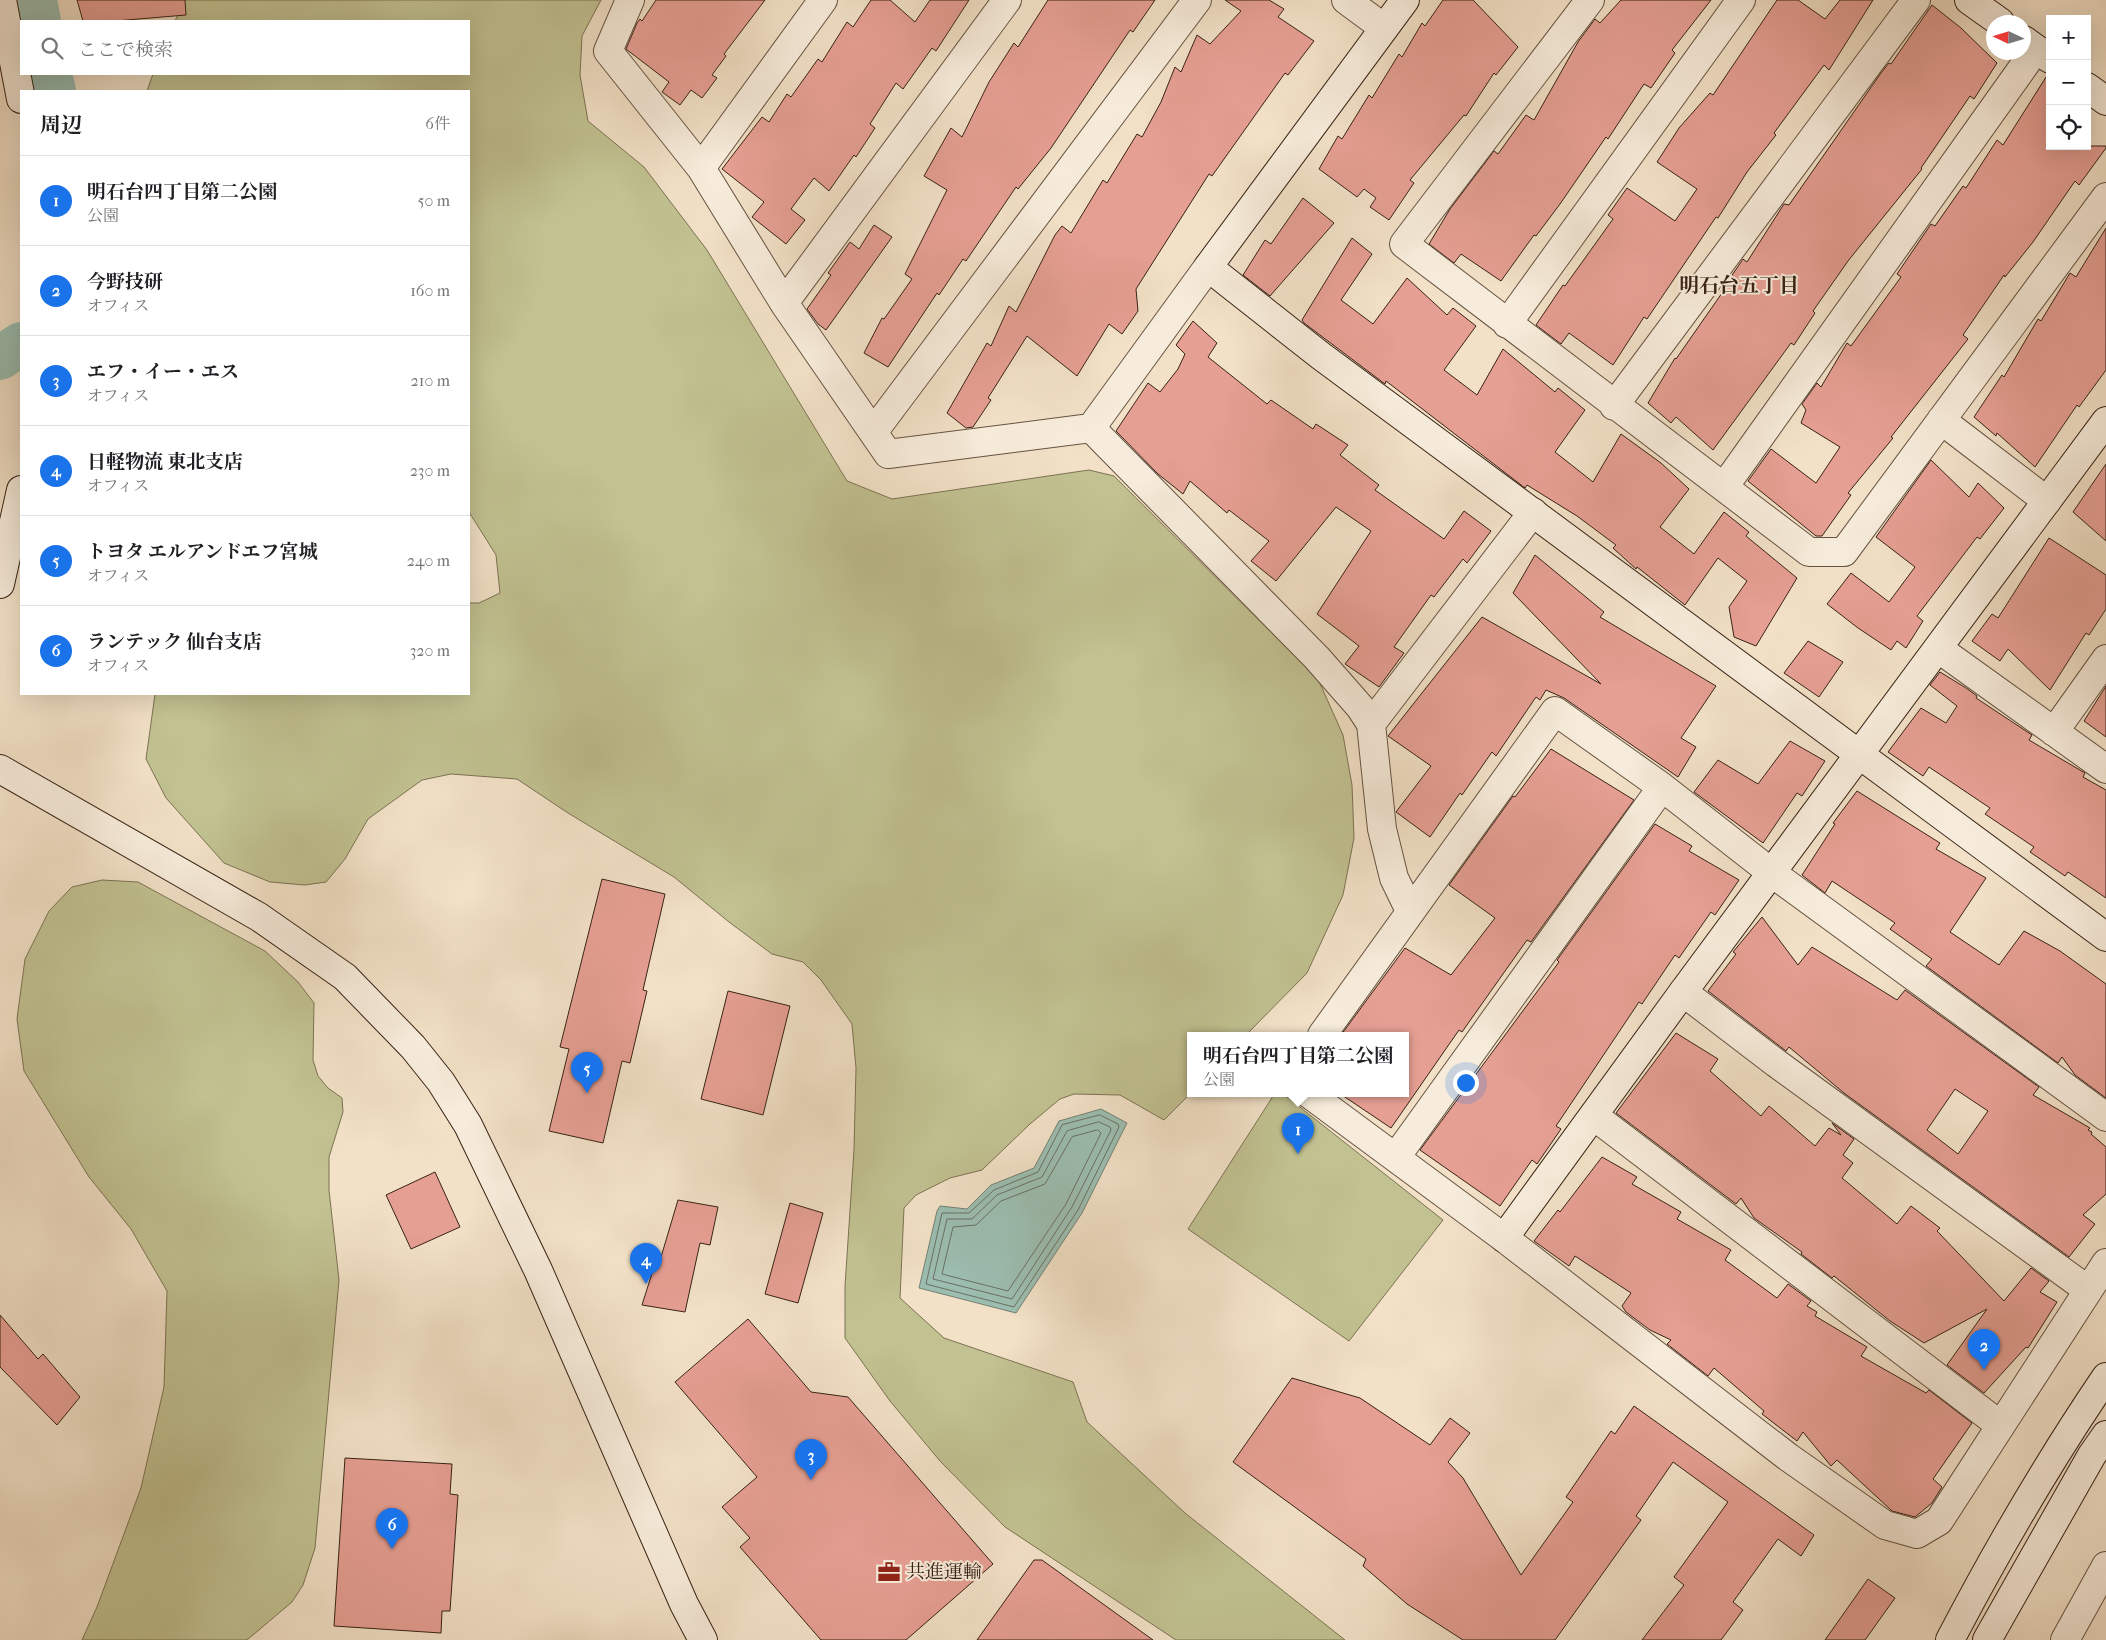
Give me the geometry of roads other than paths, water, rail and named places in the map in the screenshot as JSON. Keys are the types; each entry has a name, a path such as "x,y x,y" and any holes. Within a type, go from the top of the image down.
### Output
{"street":[{"path":"2,0 20,94"},
{"path":"630,0 608,50 701,168 784,303 874,431 888,454 1092,428 1405,0"},
{"path":"701,168 823,0"},
{"path":"784,303 1007,0"},
{"path":"874,431 1197,0"},
{"path":"1346,0 1384,28"},
{"path":"1590,0 1404,244 1614,406 1809,552 1844,552 2106,197"},
{"path":"1507,324 1741,0"},
{"path":"1614,406 1916,0"},
{"path":"1969,0 1990,15"},
{"path":"1724,487 2036,50"},
{"path":"2091,90 2106,101"},
{"path":"1208,267 1321,356 2106,936"},
{"path":"1941,420 2048,501"},
{"path":"1504,1238 2106,421"},
{"path":"1092,428 1317,658 1360,707 1371,724 1382,829 1394,878 1410,911"},
{"path":"0,584 20,494"},
{"path":"1371,724 1533,512"},
{"path":"1939,649 2106,769"},
{"path":"2054,732 2106,659"},
{"path":"1324,1032 1555,712 1662,787 1772,873 2106,1117"},
{"path":"0,769 258,917 345,977 414,1047 441,1082 468,1125 538,1270 684,1604 703,1640"},
{"path":"1396,1157 1662,787"},
{"path":"1684,992 1776,1063 2088,1290"},
{"path":"1314,1097 1504,1238 1788,1457 1885,1525 1917,1534 1939,1521 2106,1263"},
{"path":"1594,1116 2000,1425"},
{"path":"1950,1640 1975,1592 2065,1437 2106,1377"},
{"path":"1988,1640 2092,1455 2106,1435"},
{"path":"2065,1640 2106,1566"}],"water":[{"path":"1101,1109 1127,1123 1082,1213 1016,1313 919,1288 937,1211 940,1206 967,1209 991,1185 1034,1168 1059,1121"}],"waterway":[{"path":"35,0 39,20"},
{"path":"50,75 54,90"},
{"path":"0,358 20,345"}],"place":[{"name":"トヨタ エルアンドエフ宮城","path":"587,1093"},
{"name":"明石台四丁目第二公園","path":"1298,1154"},
{"name":"日軽物流 東北支店","path":"646,1284"},
{"name":"今野技研","path":"1984,1370"},
{"name":"エフ・イー・エス","path":"811,1480"},
{"name":"ランテック 仙台支店","path":"392,1549"},
{"name":"共進運輸","path":"889,1572"}],"district":[{"name":"明石台五丁目","path":"1739,285"}]}
